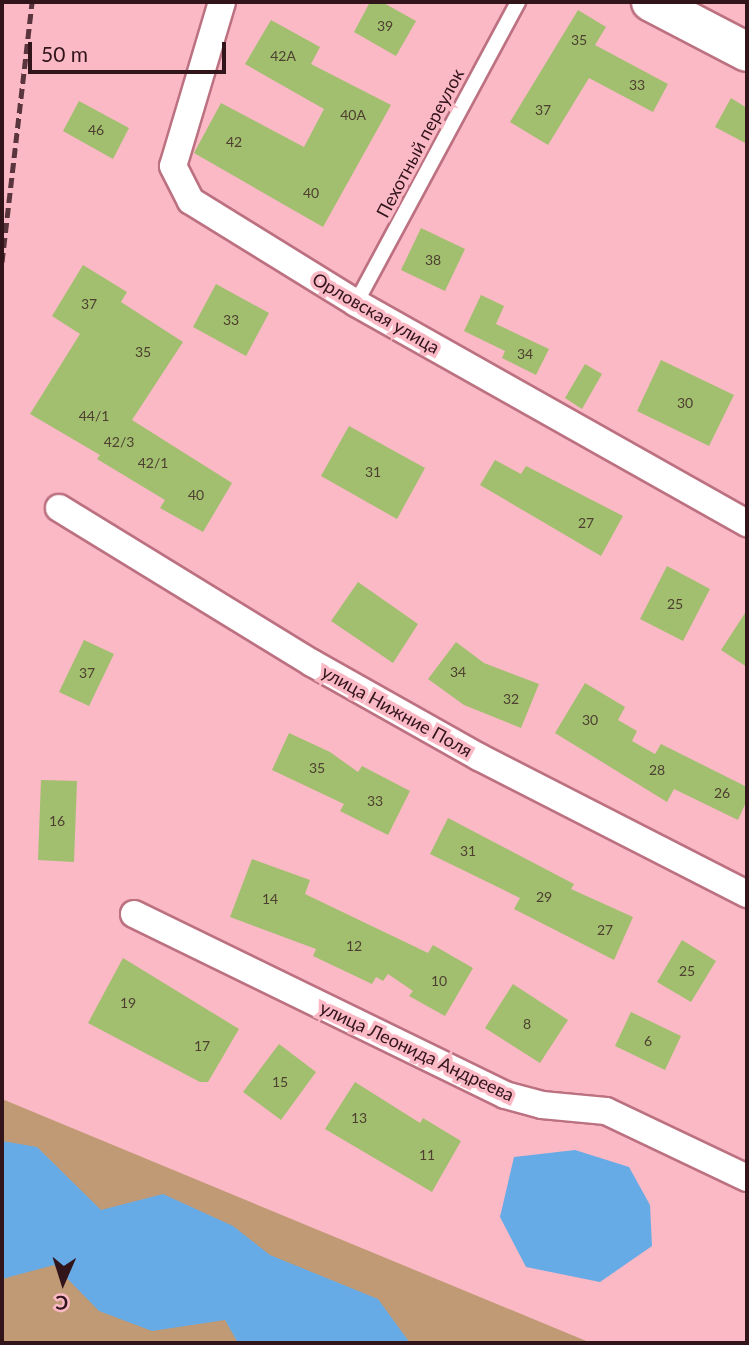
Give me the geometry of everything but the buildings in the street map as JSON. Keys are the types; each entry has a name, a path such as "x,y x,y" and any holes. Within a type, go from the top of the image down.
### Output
{"street":[{"name":"Орловская улица","path":"222,2 173,166 191,201 356,303 747,523"},
{"path":"650,2 747,52"},
{"name":"улица Нижние Поля","path":"59,508 312,663 467,751 747,894"},
{"name":"улица Леонида Андреева","path":"134,914 505,1095 542,1105 606,1111 747,1178"}],"lane":[{"name":"Пехотный переулок","path":"356,303 518,2"}],"shaded area":[{"path":"2,1099 591,1343 2,1343"}],"water":[{"path":"2,1141 37,1147 101,1210 163,1194 233,1226 270,1255 378,1299 410,1343 238,1343 225,1320 152,1331 99,1311 54,1265 2,1279"},
{"path":"575,1150 629,1167 650,1205 652,1246 600,1282 526,1267 500,1217 514,1157"}],"railway":[{"path":"2,262 32,2"}]}
